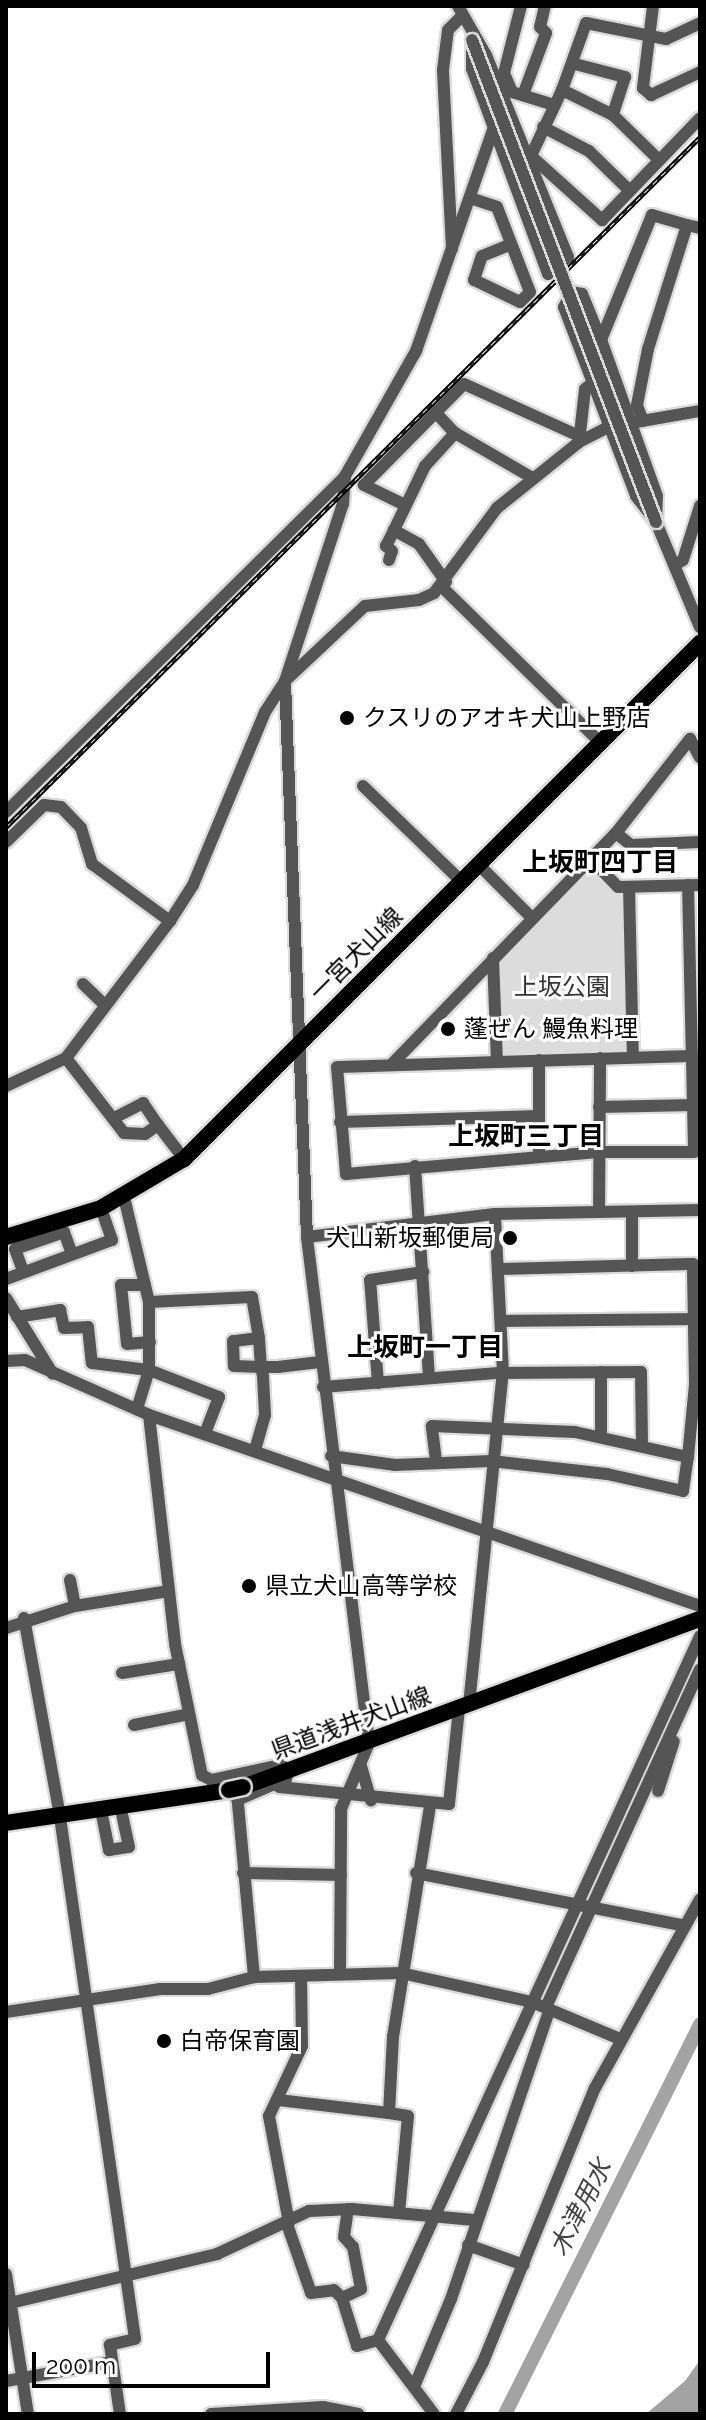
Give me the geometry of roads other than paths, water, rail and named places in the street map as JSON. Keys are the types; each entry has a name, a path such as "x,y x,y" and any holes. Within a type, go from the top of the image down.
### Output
{"main road":[{"name":"一宮犬山線","path":"6,1237 101,1208 184,1159 700,643"},
{"name":"県道浅井犬山線","path":"6,1823 121,1808 243,1787 700,1619"}],"street":[{"path":"521,6 504,73 512,92 554,105"},
{"path":"523,95 546,33 540,27 545,6"},
{"path":"653,6 643,88 651,95 700,72"},
{"path":"460,11 656,522 700,627"},
{"path":"454,256 443,70 448,30 460,11"},
{"path":"529,157 575,64 586,23 666,39 700,23"},
{"path":"472,40 486,55 568,257 548,274 472,69 472,40"},
{"path":"575,64 625,77 613,115"},
{"path":"562,90 613,115 658,159"},
{"path":"529,157 602,220 700,118"},
{"path":"6,812 345,476 410,363 454,256 494,127"},
{"path":"543,127 589,151 629,190"},
{"path":"484,163 506,167"},
{"path":"473,199 497,207 530,292 520,302 474,280 482,256 511,244"},
{"path":"601,340 652,215 694,227 640,381 637,405 643,421"},
{"path":"572,292 582,294 601,340 611,375 657,496 656,522 636,496 564,307 572,292"},
{"path":"611,375 640,381"},
{"path":"579,439 585,389 594,382"},
{"path":"405,505 364,485 438,415 464,384 579,439"},
{"path":"629,423 700,411"},
{"path":"438,415 455,433 531,477"},
{"path":"6,1086 66,1058 170,921 193,885 265,712 285,681 365,606 419,600 444,584 497,508 579,439 611,426"},
{"path":"389,560 392,551 386,546 425,466 455,433"},
{"path":"340,1972 344,1795 361,1766 369,1743 331,1456 307,1237 296,1048 285,681 343,504 345,476"},
{"path":"675,565 683,560 700,506"},
{"path":"394,530 419,544 444,584 600,742"},
{"path":"392,1064 616,833 690,739 700,758"},
{"path":"363,786 461,881"},
{"path":"6,842 44,805 61,807 81,828 92,864 170,921"},
{"path":"616,833 631,845 700,842"},
{"path":"591,859 618,887 694,885 694,1152 598,1152 346,1174 337,1067 692,1056"},
{"path":"478,864 532,918"},
{"path":"629,887 633,1057"},
{"path":"493,958 497,1062"},
{"path":"83,984 104,1004"},
{"path":"66,1058 124,1133 136,1136 158,1125"},
{"path":"599,1212 600,1058"},
{"path":"539,1060 539,1156"},
{"path":"114,1118 143,1103 184,1159"},
{"path":"599,1107 693,1105"},
{"path":"340,1122 539,1116"},
{"path":"415,1166 429,1376"},
{"path":"124,1197 149,1302 149,1370 143,1412 179,1664 204,1779 234,1776 281,1765 288,1772 266,1789"},
{"path":"6,1279 71,1251 112,1240 101,1208"},
{"path":"307,1237 495,1214 700,1210"},
{"path":"632,1212 632,1266"},
{"path":"237,1800 289,1784 371,1801 430,1806 450,1800 488,1532 491,1461 503,1373 495,1214"},
{"path":"23,1271 15,1249 64,1232 71,1251"},
{"path":"331,1456 395,1465 491,1461 607,1474 683,1491 697,1387 693,1264 498,1269"},
{"path":"378,1383 370,1280 423,1272"},
{"path":"145,1285 121,1285 127,1344 150,1342"},
{"path":"149,1302 252,1297 259,1338 265,1415 255,1450"},
{"path":"6,1298 53,1374"},
{"path":"17,1317 60,1310 64,1328 88,1327 92,1363 149,1370 219,1397 205,1434"},
{"path":"501,1321 694,1319"},
{"path":"259,1338 233,1341 234,1366 320,1362"},
{"path":"6,1361 25,1360 143,1412 700,1606"},
{"path":"601,1372 601,1437"},
{"path":"323,1387 429,1376 641,1372 642,1446"},
{"path":"436,1461 432,1426 601,1437 688,1457"},
{"path":"70,1580 75,1606"},
{"path":"6,1628 24,1618 75,1606 169,1591"},
{"path":"24,1618 60,1817 135,2339 110,2345 120,2414"},
{"path":"414,2387 468,2245 548,2008 665,1733 700,1636"},
{"path":"122,1673 179,1664"},
{"path":"301,1976 302,2046 269,2116 272,2143 288,2223 311,2293 334,2290 342,2298 357,2346 378,2340 438,2216 577,1901 700,1669"},
{"path":"134,1725 189,1714"},
{"path":"658,1791 665,1733"},
{"path":"361,1766 371,1801"},
{"path":"234,1776 254,1977"},
{"path":"389,2113 401,1973 430,1806"},
{"path":"101,1810 109,1850 129,1847 121,1808"},
{"path":"243,1873 341,1875"},
{"path":"416,1873 592,1903 685,1926"},
{"path":"456,2414 524,2265 620,2039 700,1899"},
{"path":"6,2012 85,1999 208,1989 254,1977 340,1972 401,1973 532,2002 620,2039"},
{"path":"278,2100 408,2116 399,2213"},
{"path":"9,2300 125,2280 217,2254 309,2211 348,2209 475,2220"},
{"path":"342,2298 361,2289 353,2247 344,2237 348,2209"},
{"path":"468,2245 524,2265"},
{"path":"6,2274 28,2414"},
{"path":"378,2340 434,2414"},
{"path":"6,2381 112,2362"},
{"path":"211,2414 323,2407 358,2414"}],"waterway":[{"name":"木津用水","path":"505,2414 700,2024"}],"railway":[{"path":"6,827 700,137"}],"place":[{"name":"クスリのアオキ犬山上野店","path":"347,718"},
{"name":"蓬ぜん 鰻魚料理","path":"448,1029"},
{"name":"犬山新坂郵便局","path":"510,1238"},
{"name":"県立犬山高等学校","path":"249,1586"},
{"name":"白帝保育園","path":"164,2041"}],"district":[{"name":"上坂町四丁目","path":"600,863"},
{"name":"上坂町三丁目","path":"526,1137"},
{"name":"上坂町一丁目","path":"425,1348"}],"park label":[{"name":"上坂公園","path":"562,987"}]}
